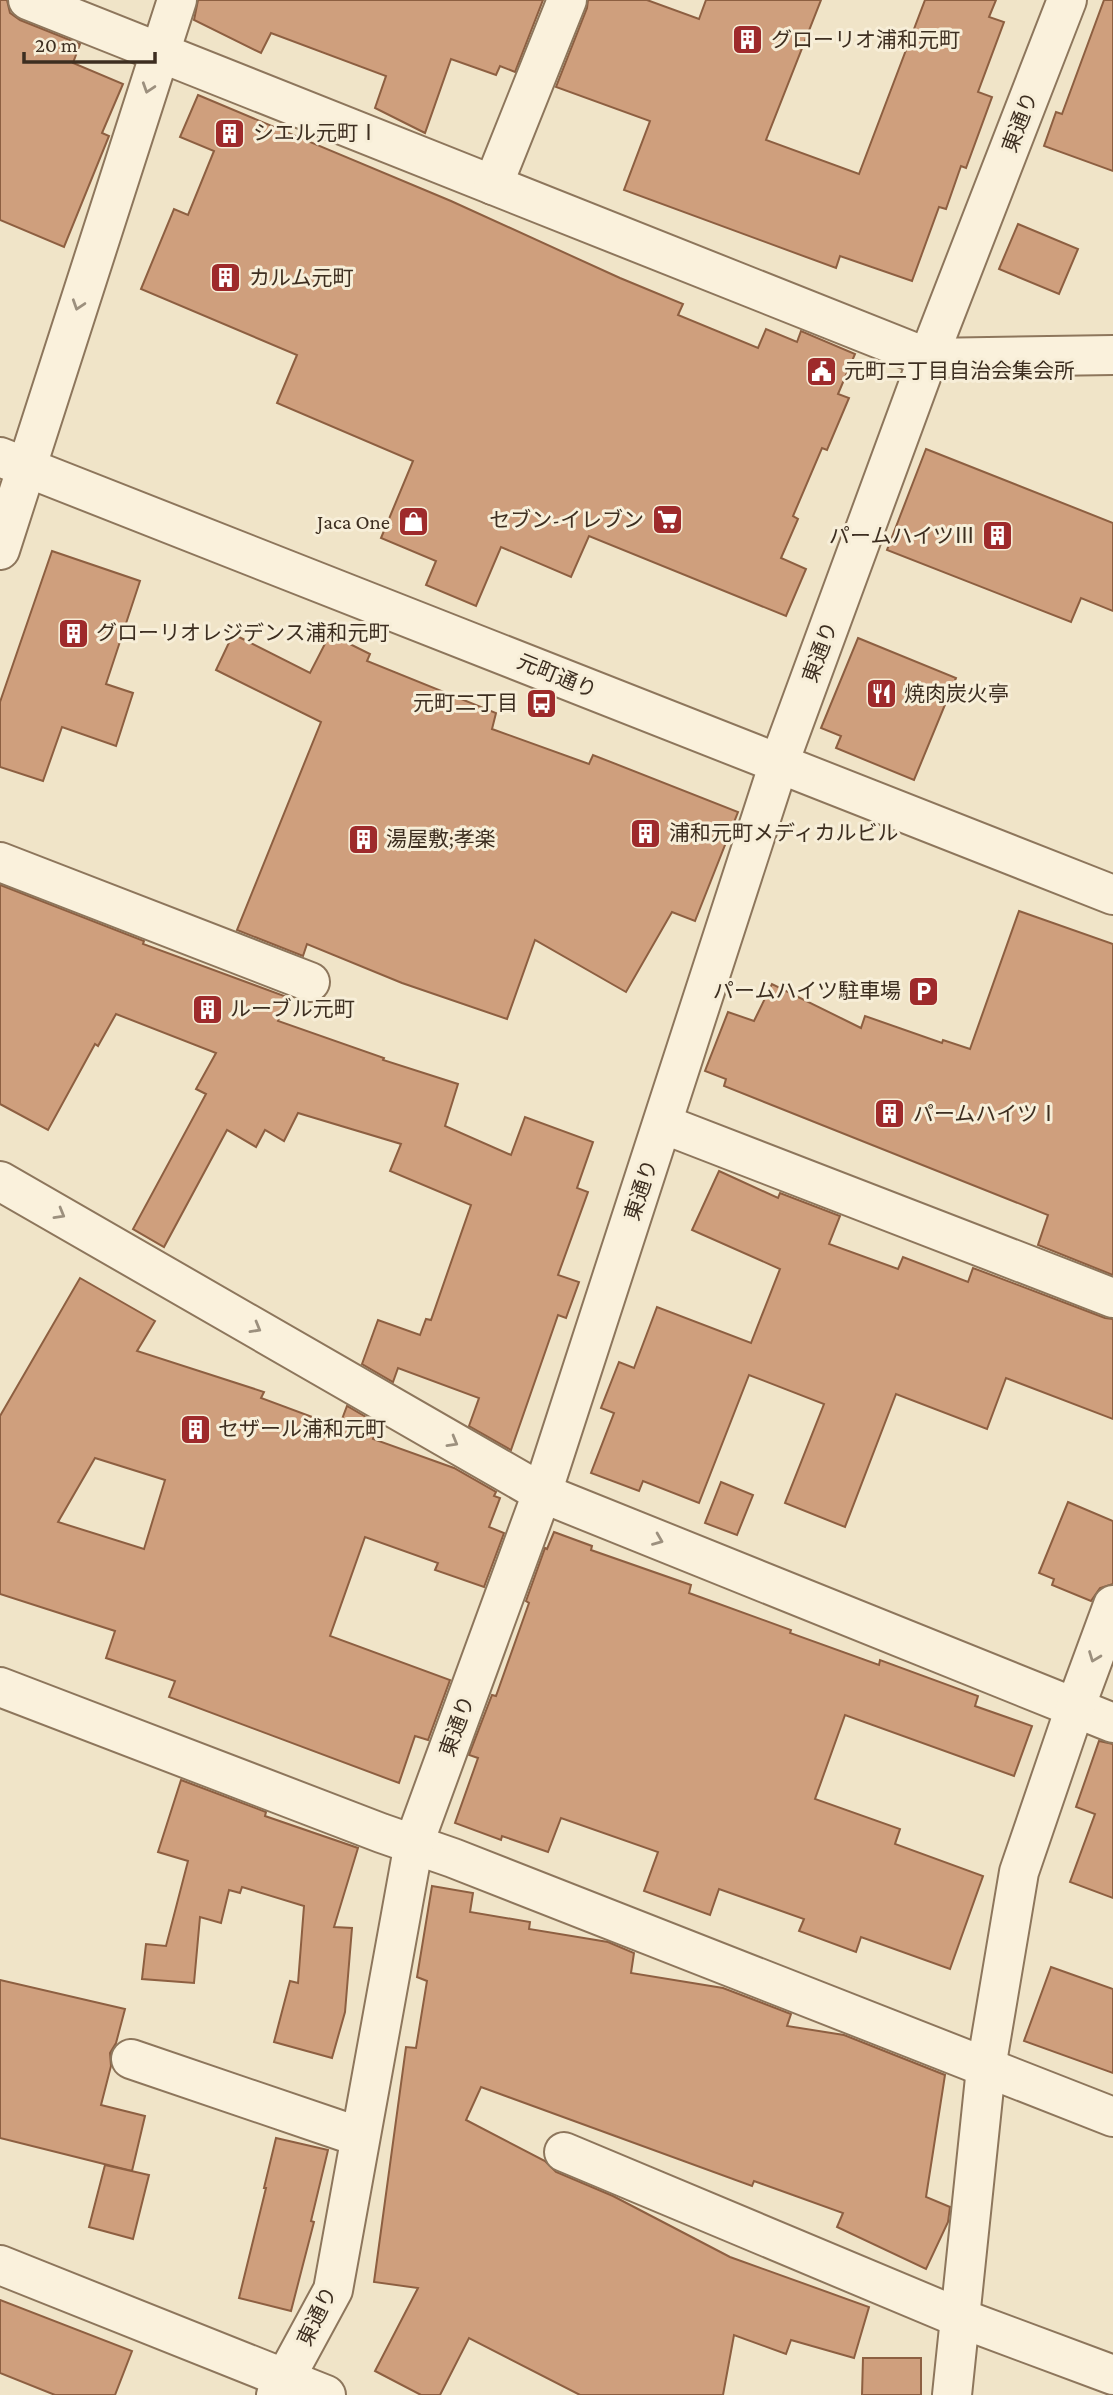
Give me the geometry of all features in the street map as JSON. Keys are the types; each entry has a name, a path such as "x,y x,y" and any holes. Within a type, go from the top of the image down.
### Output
{"street":[{"path":"28,0 928,358 1113,355"},
{"path":"0,550 13,462 177,0"},
{"path":"492,185 567,0"},
{"name":"東通り","path":"281,2387 333,2290 414,1843 542,1493 779,763 928,358 1067,0"},
{"name":"元町通り","path":"13,462 1113,895"},
{"path":"0,862 310,982"},
{"path":"663,1124 1113,1298"},
{"path":"0,1181 542,1493 1113,1723"},
{"path":"952,2395 986,2068 1019,1872 1113,1605"},
{"path":"0,1687 381,1833 414,1843 1113,2117"},
{"path":"131,2059 360,2137"},
{"path":"564,2152 960,2318 1113,2375"},
{"path":"0,2265 281,2387 326,2395"}],"building":[{"path":"0,0 7,0 10,13 20,20 80,44 73,63 123,84 102,133 109,136 64,247 0,220"},
{"path":"198,0 543,0 515,72 500,66 496,75 451,59 425,133 375,108 386,76 271,33 261,53 194,20"},
{"path":"588,0 647,0 699,19 706,0 821,0 766,140 859,174 925,0 996,0 989,17 1004,22 978,92 992,97 966,168 961,166 946,209 939,207 912,281 840,256 836,268 624,190 650,121 556,87"},
{"path":"1104,0 1113,0 1113,171 1044,146 1056,112 1062,114"},
{"path":"198,95 451,201 683,304 678,315 758,348 766,329 797,342 801,331 855,354 838,394 849,398 827,450 822,448 793,516 798,519 781,558 806,569 786,616 589,536 571,577 501,547 476,606 426,585 436,561 381,538 413,461 277,403 297,355 141,289 174,209 188,215 214,151 180,137"},
{"path":"1018,224 1078,249 1059,294 999,269"},
{"name":"パームハイツⅢ","path":"926,449 1113,523 1113,611 1081,598 1071,622 887,550"},
{"name":"グローリオレジデンス浦和元町","path":"52,551 140,581 106,684 133,693 116,746 62,727 43,781 0,767 0,702"},
{"path":"233,634 310,673 330,634 370,654 367,661 496,713 492,729 589,764 593,755 738,812 695,921 672,912 626,992 535,940 507,1019 402,983 307,944 303,956 237,930 321,722 216,670"},
{"path":"858,638 956,678 914,780 836,748 841,736 821,728"},
{"path":"0,885 144,941 143,944 287,997 278,1021 384,1058 383,1060 458,1084 445,1126 511,1155 525,1117 593,1142 577,1188 588,1192 558,1275 579,1282 566,1318 558,1315 511,1450 469,1426 479,1398 398,1368 393,1382 362,1364 378,1320 420,1335 426,1319 431,1320 471,1205 390,1171 401,1144 298,1113 284,1141 265,1130 256,1147 227,1130 164,1247 133,1229 206,1094 196,1089 216,1053 116,1014 98,1046 95,1044 48,1130 0,1104"},
{"path":"1019,911 1113,944 1113,1275 1038,1245 1048,1215 724,1086 726,1079 705,1071 728,1012 754,1021 772,984 861,1028 865,1016 942,1043 943,1040 970,1049"},
{"path":"719,1171 778,1198 780,1193 840,1216 829,1244 898,1269 903,1257 968,1282 973,1268 1113,1319 1113,1419 1006,1378 987,1429 896,1394 845,1527 785,1503 824,1404 749,1375 699,1503 643,1481 639,1491 591,1473 614,1413 601,1408 619,1362 634,1368 657,1307 751,1343 780,1269 692,1230"},
{"path":"80,1278 155,1321 137,1351 264,1392 261,1398 339,1427 347,1406 378,1424 373,1439 454,1468 496,1492 494,1496 500,1498 489,1527 504,1533 484,1587 435,1570 438,1563 365,1537 330,1636 450,1680 428,1740 415,1736 399,1783 169,1697 175,1681 106,1658 115,1631 0,1594 0,1416","holes":["95,1458 165,1480 144,1549 58,1522"]},
{"path":"721,1482 753,1495 737,1535 705,1523"},
{"path":"1068,1502 1113,1521 1113,1584 1100,1588 1091,1601 1052,1585 1054,1579 1039,1573"},
{"path":"554,1532 592,1546 591,1550 691,1585 689,1593 791,1630 790,1633 879,1665 880,1660 978,1696 975,1706 1032,1726 1014,1776 845,1715 815,1799 900,1829 895,1844 983,1876 950,1969 861,1937 856,1952 799,1931 804,1919 719,1889 710,1915 644,1891 658,1852 561,1818 548,1852 502,1836 501,1840 455,1823 478,1758 469,1755 492,1695 496,1696 529,1603 526,1601 545,1548 547,1549"},
{"path":"1099,1741 1113,1744 1113,1898 1070,1882 1095,1814 1076,1807"},
{"path":"181,1780 266,1812 265,1816 358,1848 334,1927 352,1928 345,2012 332,2058 274,2042 290,1981 298,1983 304,1906 242,1887 240,1893 229,1890 221,1923 200,1917 194,1983 142,1979 146,1944 166,1946 188,1861 158,1852"},
{"path":"432,1886 473,1893 470,1912 530,1922 529,1929 608,1942 634,1953 631,1973 723,1988 791,2014 787,2026 844,2035 945,2075 926,2197 950,2207 948,2222 926,2269 837,2227 843,2213 754,2181 752,2186 481,2087 466,2120 545,2161 556,2172 613,2196 730,2257 869,2307 854,2358 791,2340 786,2354 734,2335 723,2395 580,2395 469,2338 440,2395 421,2395 375,2371 418,2288 374,2282 406,2047 416,2048 427,1981 417,1977"},
{"path":"1051,1967 1113,1989 1113,2073 1024,2041"},
{"path":"0,1980 125,2009 116,2043 110,2053 111,2066 101,2105 145,2116 132,2171 0,2138"},
{"path":"276,2138 328,2150 311,2221 314,2222 291,2311 239,2298"},
{"path":"105,2165 149,2175 133,2239 89,2227"},
{"path":"0,2300 132,2351 115,2395 55,2395 0,2373"},
{"path":"863,2358 921,2358 921,2395 862,2395"}],"place":[{"name":"グローリオ浦和元町","path":"748,40"},
{"name":"シエル元町Ⅰ","path":"230,133"},
{"name":"カルム元町","path":"226,278"},
{"name":"元町二丁目自治会集会所","path":"821,371"},
{"name":"セブン-イレブン","path":"667,520"},
{"name":"Jaca One","path":"413,522"},
{"name":"パームハイツⅢ","path":"998,536"},
{"name":"グローリオレジデンス浦和元町","path":"73,633"},
{"name":"焼肉炭火亭","path":"881,694"},
{"name":"元町二丁目","path":"541,703"},
{"name":"浦和元町メディカルビル","path":"646,833"},
{"name":"湯屋敷;孝楽","path":"363,839"},
{"name":"パームハイツ駐車場","path":"924,991"},
{"name":"ルーブル元町","path":"207,1009"},
{"name":"パームハイツⅠ","path":"890,1114"},
{"name":"セザール浦和元町","path":"195,1429"}]}
